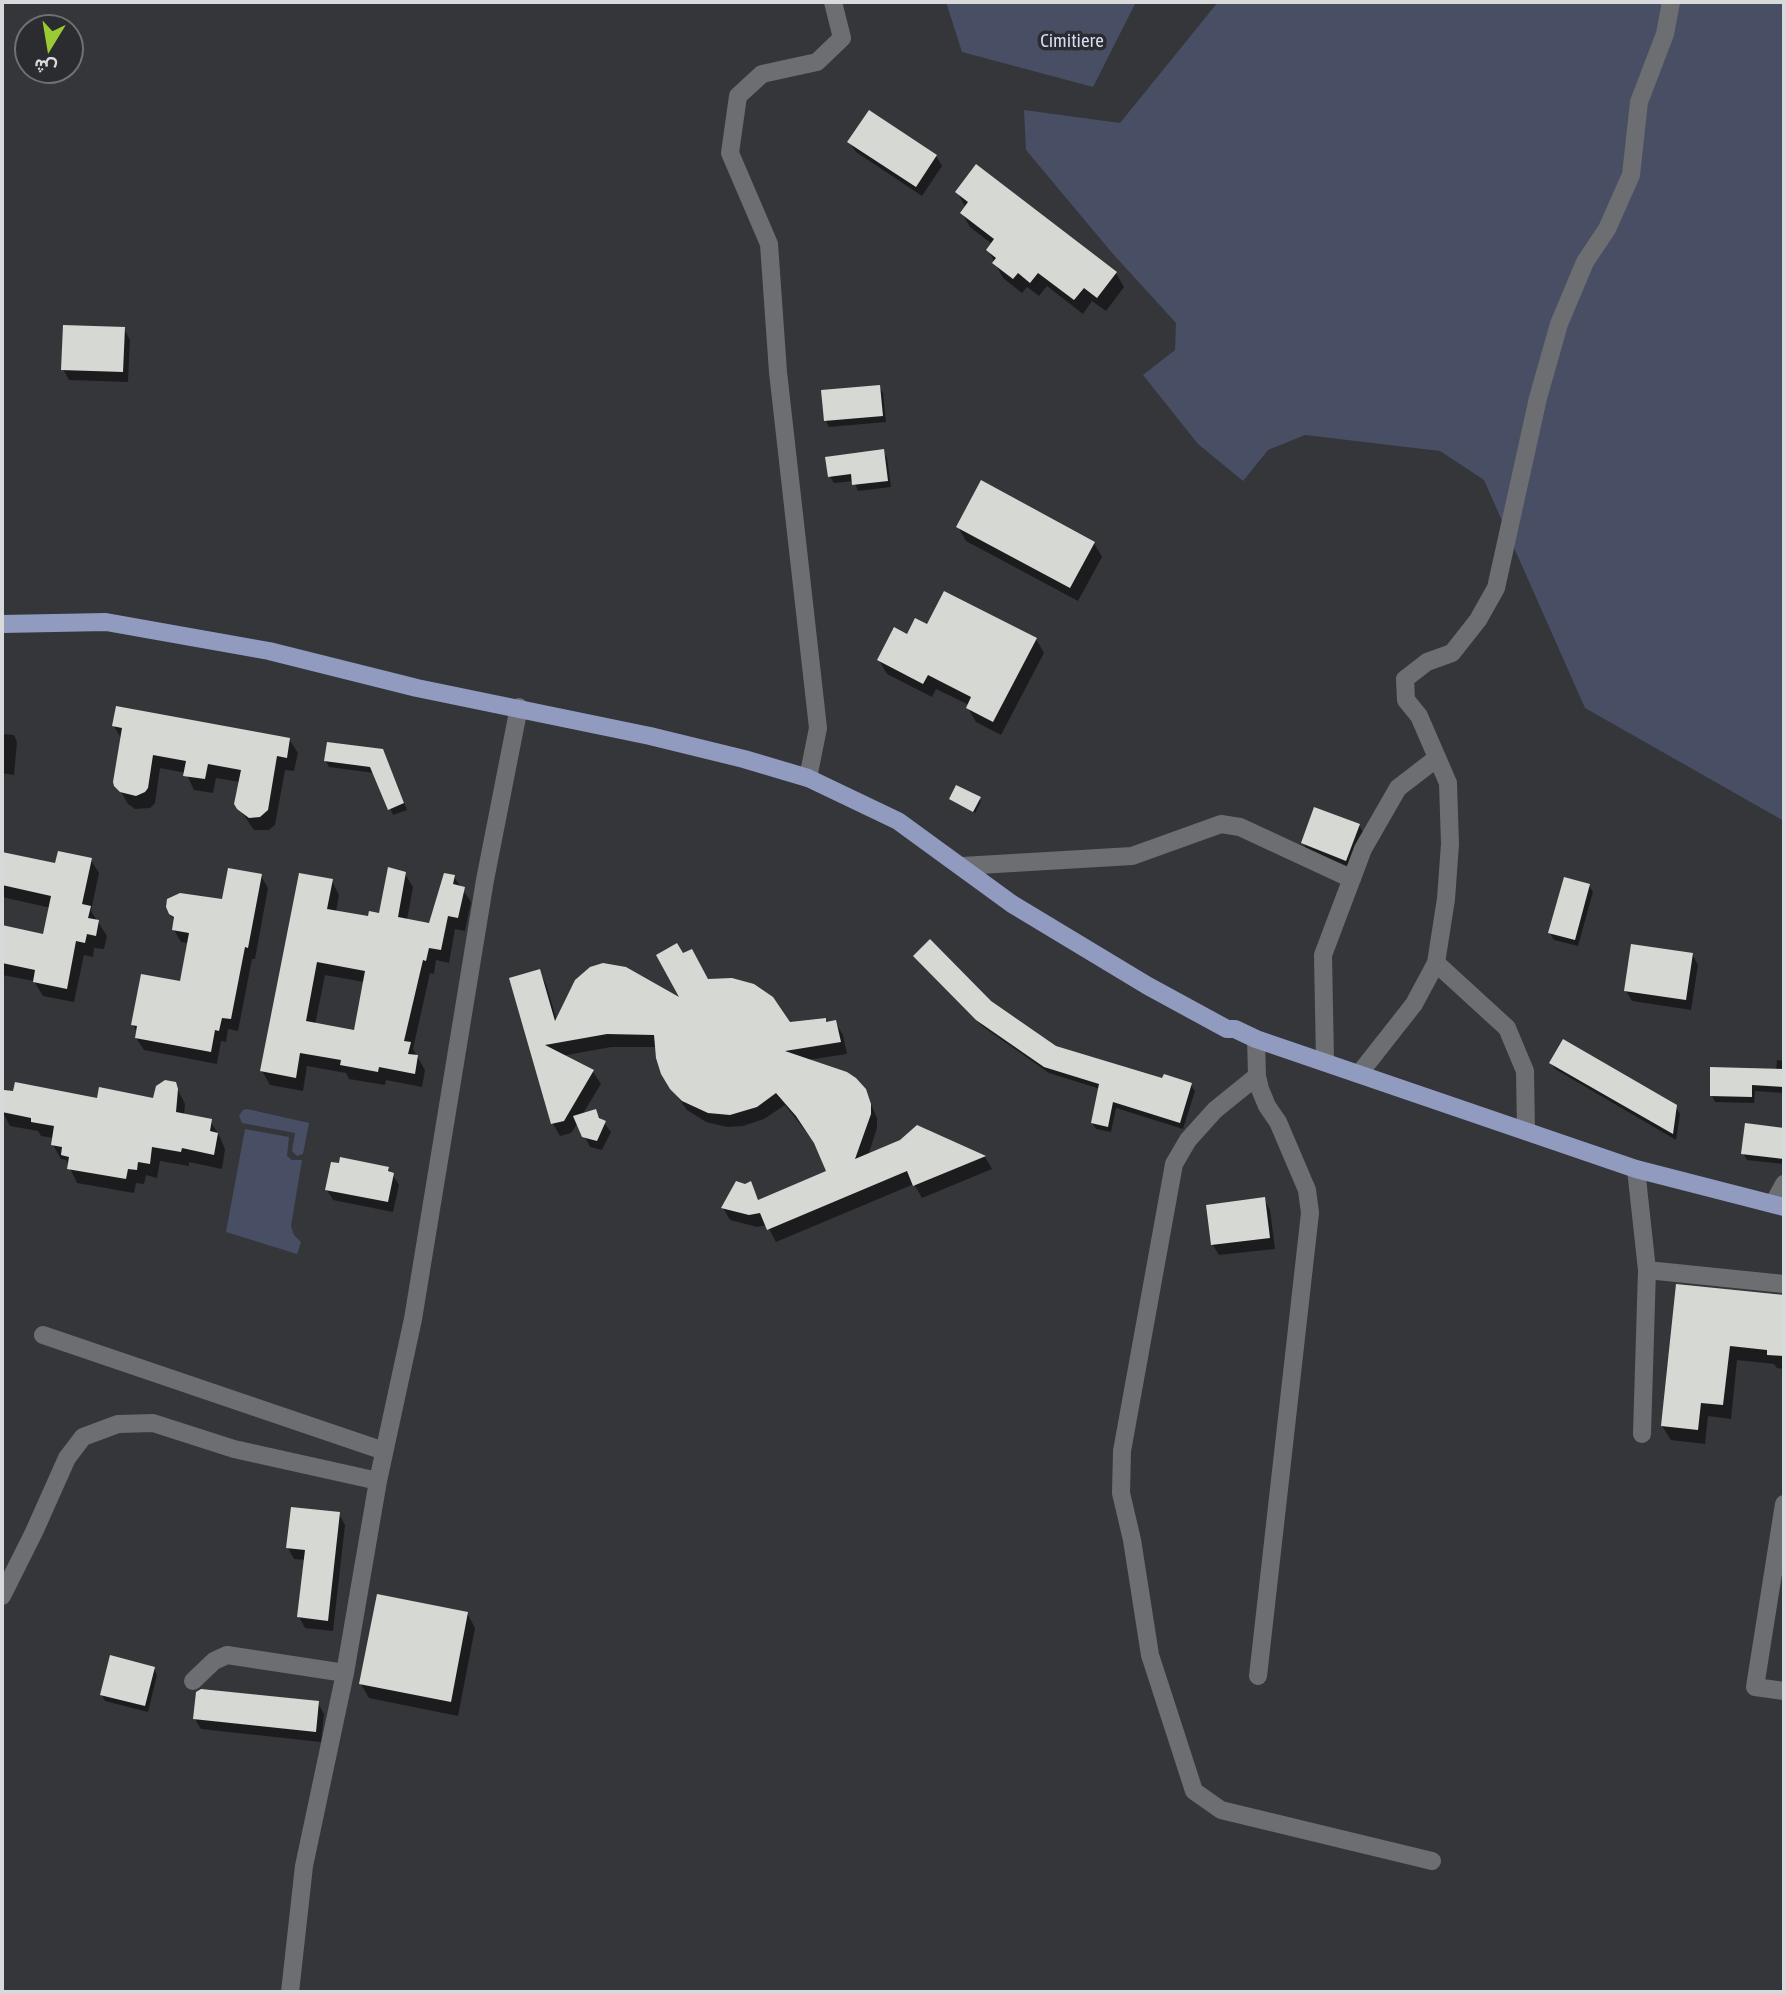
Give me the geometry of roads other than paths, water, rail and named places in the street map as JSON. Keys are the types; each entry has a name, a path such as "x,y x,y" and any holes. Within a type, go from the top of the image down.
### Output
{"main road":[{"path":"2,624 106,622 269,651 417,688 519,707 744,758 808,778 898,821 1012,904 1148,986 1227,1029 1636,1169 1779,1206"}],"street":[{"path":"808,778 818,728 783,426 769,244 730,153 737,96 762,74 817,62 842,38 833,2"},
{"path":"1359,1074 1414,1004 1436,963 1446,899 1450,844 1448,783 1419,716 1406,700 1405,679 1427,662 1452,653 1478,620 1496,588 1538,398 1559,324 1585,262 1606,229 1631,175 1639,102 1664,34 1671,2"},
{"path":"290,1992 304,1866 345,1673 378,1480 415,1307 485,880 519,707"},
{"path":"1325,1061 1323,955 1363,849 1398,788 1437,758"},
{"path":"962,866 1132,856 1221,824 1240,827 1352,878"},
{"path":"1436,963 1507,1028 1525,1071 1526,1130"},
{"path":"1256,1039 1257,1076 1267,1106 1278,1122 1307,1191 1310,1213 1258,1676"},
{"path":"1257,1076 1215,1110 1188,1140 1174,1164 1122,1451 1121,1493 1132,1540 1150,1655 1194,1791 1221,1811 1432,1861"},
{"path":"1636,1169 1647,1270 1642,1434"},
{"path":"1779,1206 1784,1184"},
{"path":"1647,1270 1784,1284"},
{"path":"43,1335 384,1451"},
{"path":"2,1596 67,1458 83,1437 118,1424 153,1423 234,1449 378,1480"},
{"path":"1784,1504 1755,1686 1784,1691"},
{"path":"193,1681 214,1661 227,1655 345,1673"}],"park label":[{"name":"Cimitiere","path":"1072,41"}]}
